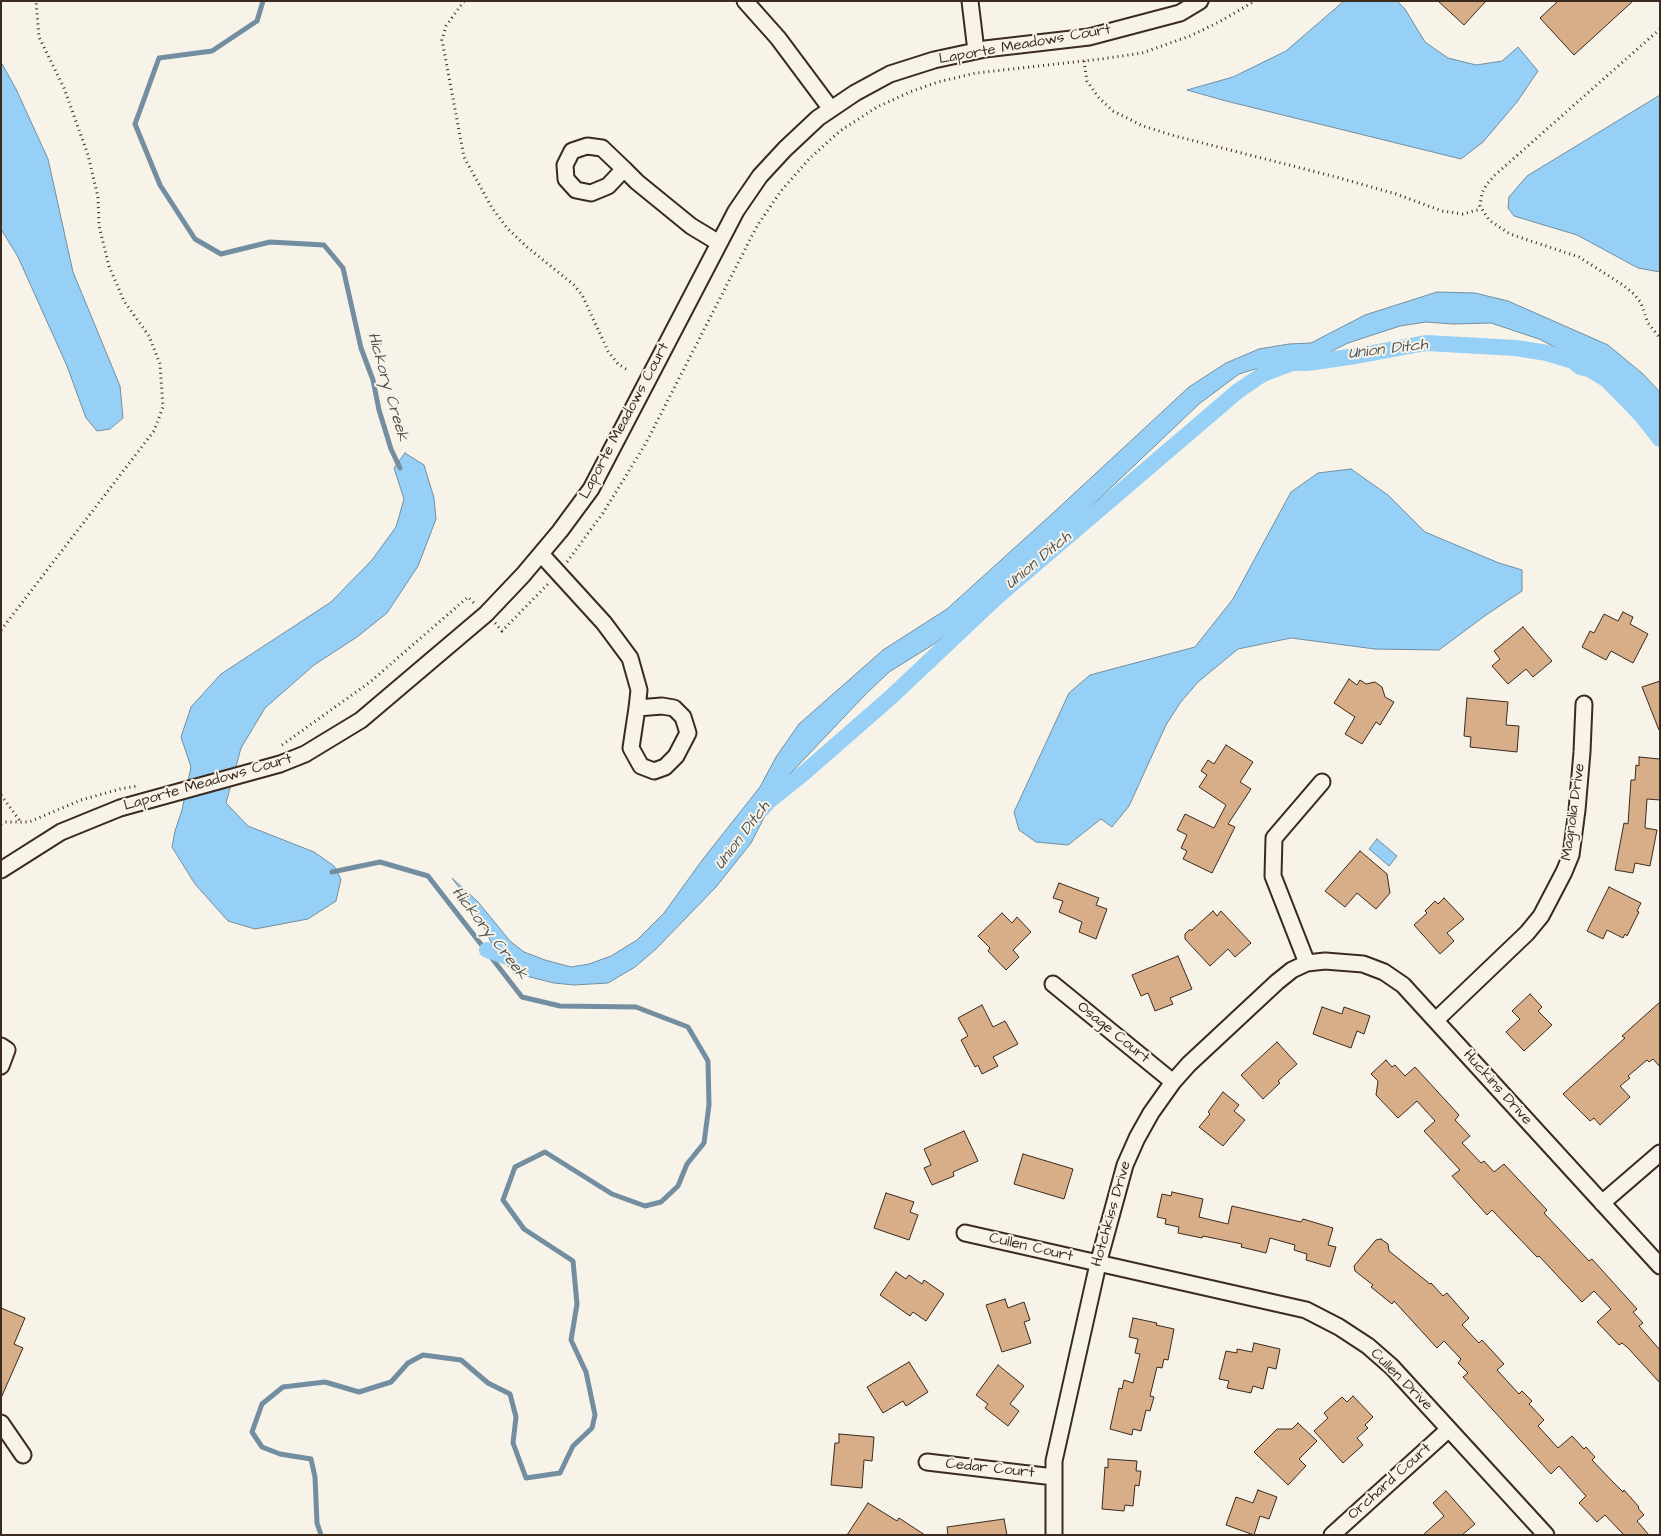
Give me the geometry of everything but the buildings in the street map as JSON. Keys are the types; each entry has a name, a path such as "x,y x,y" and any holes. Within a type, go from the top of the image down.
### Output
{"street":[{"path":"745,1 778,38 831,109"},
{"path":"970,1 976,51"},
{"name":"Laporte Meadows Court","path":"1,870 61,832 120,808 147,792 280,764 305,754 361,720 486,614 524,575 590,489 736,210 760,176 818,118 854,93 890,74 934,60 976,51 1089,37 1180,12 1200,1"},
{"path":"624,169 691,226 719,242"},
{"path":"541,554 604,623 630,658 639,690 631,748 641,766 654,770 665,767 676,756 688,733 683,718 674,708 662,706 637,708"},
{"name":"Magnolia Drive","path":"1436,1020 1527,933 1541,916 1564,872 1571,855 1577,810 1584,704"},
{"path":"1307,963 1273,876 1274,838 1322,782"},
{"name":"Huckins Drive","path":"1307,963 1347,961 1363,964 1378,969 1403,985 1660,1266"},
{"name":"Hotchkiss Drive","path":"1054,1535 1054,1462 1098,1264 1125,1165 1137,1138 1152,1113 1188,1064 1262,995 1292,970 1307,963"},
{"name":"Osage Court","path":"1053,984 1173,1082"},
{"path":"1,1066 4,1048"},
{"path":"1602,1203 1660,1152"},
{"name":"Cullen Court","path":"965,1233 1098,1264"},
{"name":"Cullen Drive","path":"1098,1264 1306,1310 1339,1327 1368,1346 1392,1367 1546,1535"},
{"path":"1,1423 23,1455"},
{"name":"Orchard Court","path":"1332,1535 1449,1429"},
{"name":"Cedar Court","path":"927,1462 1054,1477"}],"path":[{"path":"1,630 154,431 163,407 160,364 149,336 124,301 109,266 99,226 98,197 88,155 64,88 39,37 36,1"},
{"path":"464,1 446,26 442,40 464,157 492,208 507,228 527,247 574,284 582,295 608,351 618,364 626,369"},
{"path":"278,748 299,735 370,682 468,597 502,631 540,594 576,552 603,514 646,443 757,226 780,191 810,158 840,131 877,107 938,82 976,73 1142,53 1190,36 1219,22 1254,1"},
{"path":"1660,29 1495,175 1487,184 1480,201 1481,209 1490,220 1510,234 1579,257 1623,285 1641,303 1648,323 1660,338"},
{"path":"1084,61 1087,81 1098,97 1113,111 1143,126 1396,194 1442,211 1463,214 1481,209"},
{"path":"1,824 6,822 29,822 81,800 120,789 147,792"},
{"path":"1,795 20,822"}],"water":[{"path":"1344,1 1397,1 1405,9 1425,42 1448,58 1476,65 1502,61 1518,47 1538,71 1517,102 1483,142 1461,159 1187,90 1233,77 1286,51"},
{"path":"1,62 16,89 48,159 73,272 120,386 123,418 110,429 97,431 86,418 67,366 18,257 1,229"},
{"path":"1660,95 1660,272 1638,268 1577,235 1514,216 1508,208 1509,197 1527,176"},
{"path":"1437,292 1475,293 1508,301 1608,345 1643,374 1660,392 1660,432 1644,412 1619,387 1594,367 1539,339 1491,323 1453,324 1426,322 1400,326 1348,343 1300,367 1280,366 1255,369 1239,374 1199,404 1017,577 964,622 934,644 889,672 864,696 790,774 771,804 751,843 716,887 656,949 635,967 608,983 574,985 554,983 514,973 501,958 475,909 452,878 478,902 510,941 524,952 571,967 589,964 611,956 637,940 664,913 703,859 760,787 776,757 799,724 883,650 947,609 1189,387 1226,363 1259,349 1289,344 1311,343 1365,315"},
{"path":"405,453 424,465 434,498 436,519 418,566 387,613 357,637 314,665 265,708 241,748 226,803 248,826 314,852 334,866 341,879 336,901 308,919 255,929 228,921 195,884 172,847 191,767 181,737 191,707 221,674 331,602 372,560 396,527 404,499 394,468"},
{"path":"1351,469 1388,495 1425,532 1499,563 1522,570 1522,591 1439,650 1375,649 1291,638 1238,649 1198,682 1180,703 1166,725 1129,806 1112,827 1101,819 1068,845 1036,842 1019,830 1014,812 1069,693 1090,675 1195,647 1233,599 1291,492 1318,473"},
{"path":"1377,839 1397,856 1389,866 1369,849"}],"waterway":[{"name":"Hickory Creek","path":"263,1 257,21 212,51 159,58 135,124 160,185 195,239 221,254 270,242 324,245 343,268 361,348 373,380 379,410 391,449 400,468"},
{"name":"Union Ditch","path":"762,809 891,697 997,597 1238,391 1263,374 1292,363 1307,363 1356,356 1426,343 1516,348 1547,353 1573,361 1580,367 1589,369 1607,380 1642,416 1660,439"},
{"name":"Hickory Creek","path":"321,1535 317,1523 315,1477 311,1459 280,1454 262,1447 252,1432 262,1404 283,1387 325,1382 359,1392 391,1382 408,1363 423,1355 461,1360 488,1383 510,1394 516,1417 513,1443 526,1478 560,1473 573,1446 592,1428 595,1415 586,1372 571,1340 577,1304 573,1261 524,1229 503,1200 515,1167 545,1152 612,1194 645,1206 661,1202 678,1186 687,1164 704,1143 709,1105 708,1061 688,1027 636,1007 560,1006 522,997 428,876 380,862 332,872"},
{"name":"Union Ditch","path":"487,950 519,961"}]}
